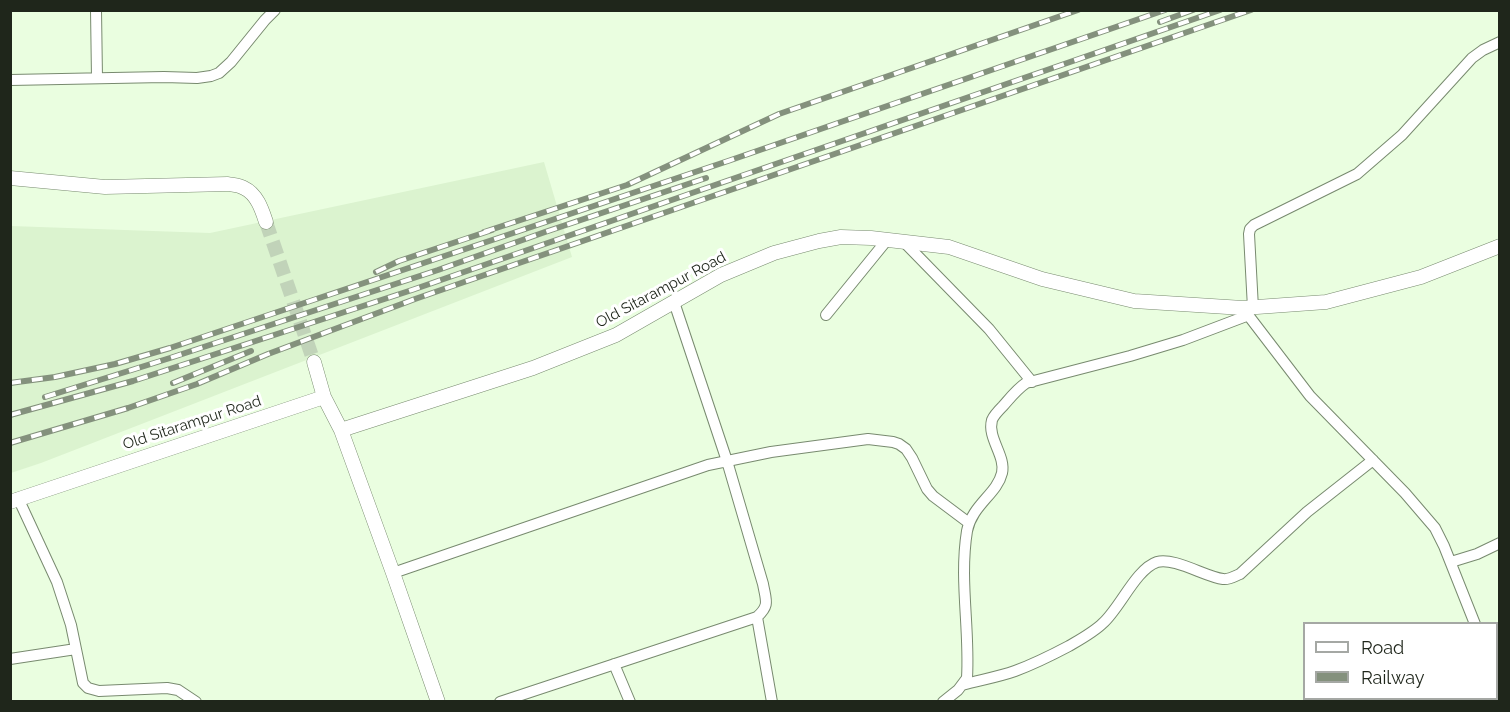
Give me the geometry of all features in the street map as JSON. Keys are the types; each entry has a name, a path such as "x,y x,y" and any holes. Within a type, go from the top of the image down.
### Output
{"street":[{"path":"96,10 98,78"},
{"path":"10,80 211,76 219,73 231,62 275,10"},
{"path":"1474,622 1435,528 1405,493 1310,396 1248,310 1249,234 1250,228 1254,225 1357,174 1402,135 1472,58 1500,42"},
{"path":"10,178 105,188 228,184 243,187 252,194 261,207 266,222"},
{"name":"Old Sitarampur Road","path":"341,430 533,368 616,334 721,274 774,253 841,237 949,247 1042,279 1134,301 1248,310 1326,302 1421,277 1500,246"},
{"path":"826,315 887,240"},
{"path":"904,242 989,329 1032,382"},
{"path":"500,702 519,699 614,664 757,617 764,610 767,601 727,461 674,302"},
{"path":"948,700 966,678 964,578 967,531 979,505 997,484 1003,470 992,429 992,421 996,414 1021,386 1183,340 1248,310"},
{"path":"314,362 324,397 341,430 438,702"},
{"name":"Old Sitarampur Road","path":"14,500 324,397"},
{"path":"393,573 708,465 771,452 868,439 893,442 906,449 927,489 969,523"},
{"path":"962,685 1014,672 1081,639 1103,624 1140,574 1155,563 1164,561 1224,580 1240,574 1307,512 1373,460"},
{"path":"14,500 57,582 71,625 83,683 88,688 99,691 167,688 178,690 196,702"},
{"path":"1451,562 1477,554 1500,543"},
{"path":"757,617 772,702"},
{"path":"10,659 76,649"},
{"path":"614,664 630,702"}],"shaded area":[{"path":"544,162 572,257 11,473 11,226 210,233"}],"tunnel":[{"path":"266,222 314,362"}],"railway":[{"path":"484,232 627,185 779,114 1078,10"},
{"path":"10,383 55,377 115,364 170,348 728,161 1165,10"},
{"path":"1160,22 1193,10"},
{"path":"10,415 133,381 412,290 1220,10"},
{"path":"10,443 128,408 197,384 268,354 415,299 1251,10"},
{"path":"45,397 438,270 706,178"},
{"path":"376,272 399,261 492,230"},
{"path":"173,383 251,351"}]}
